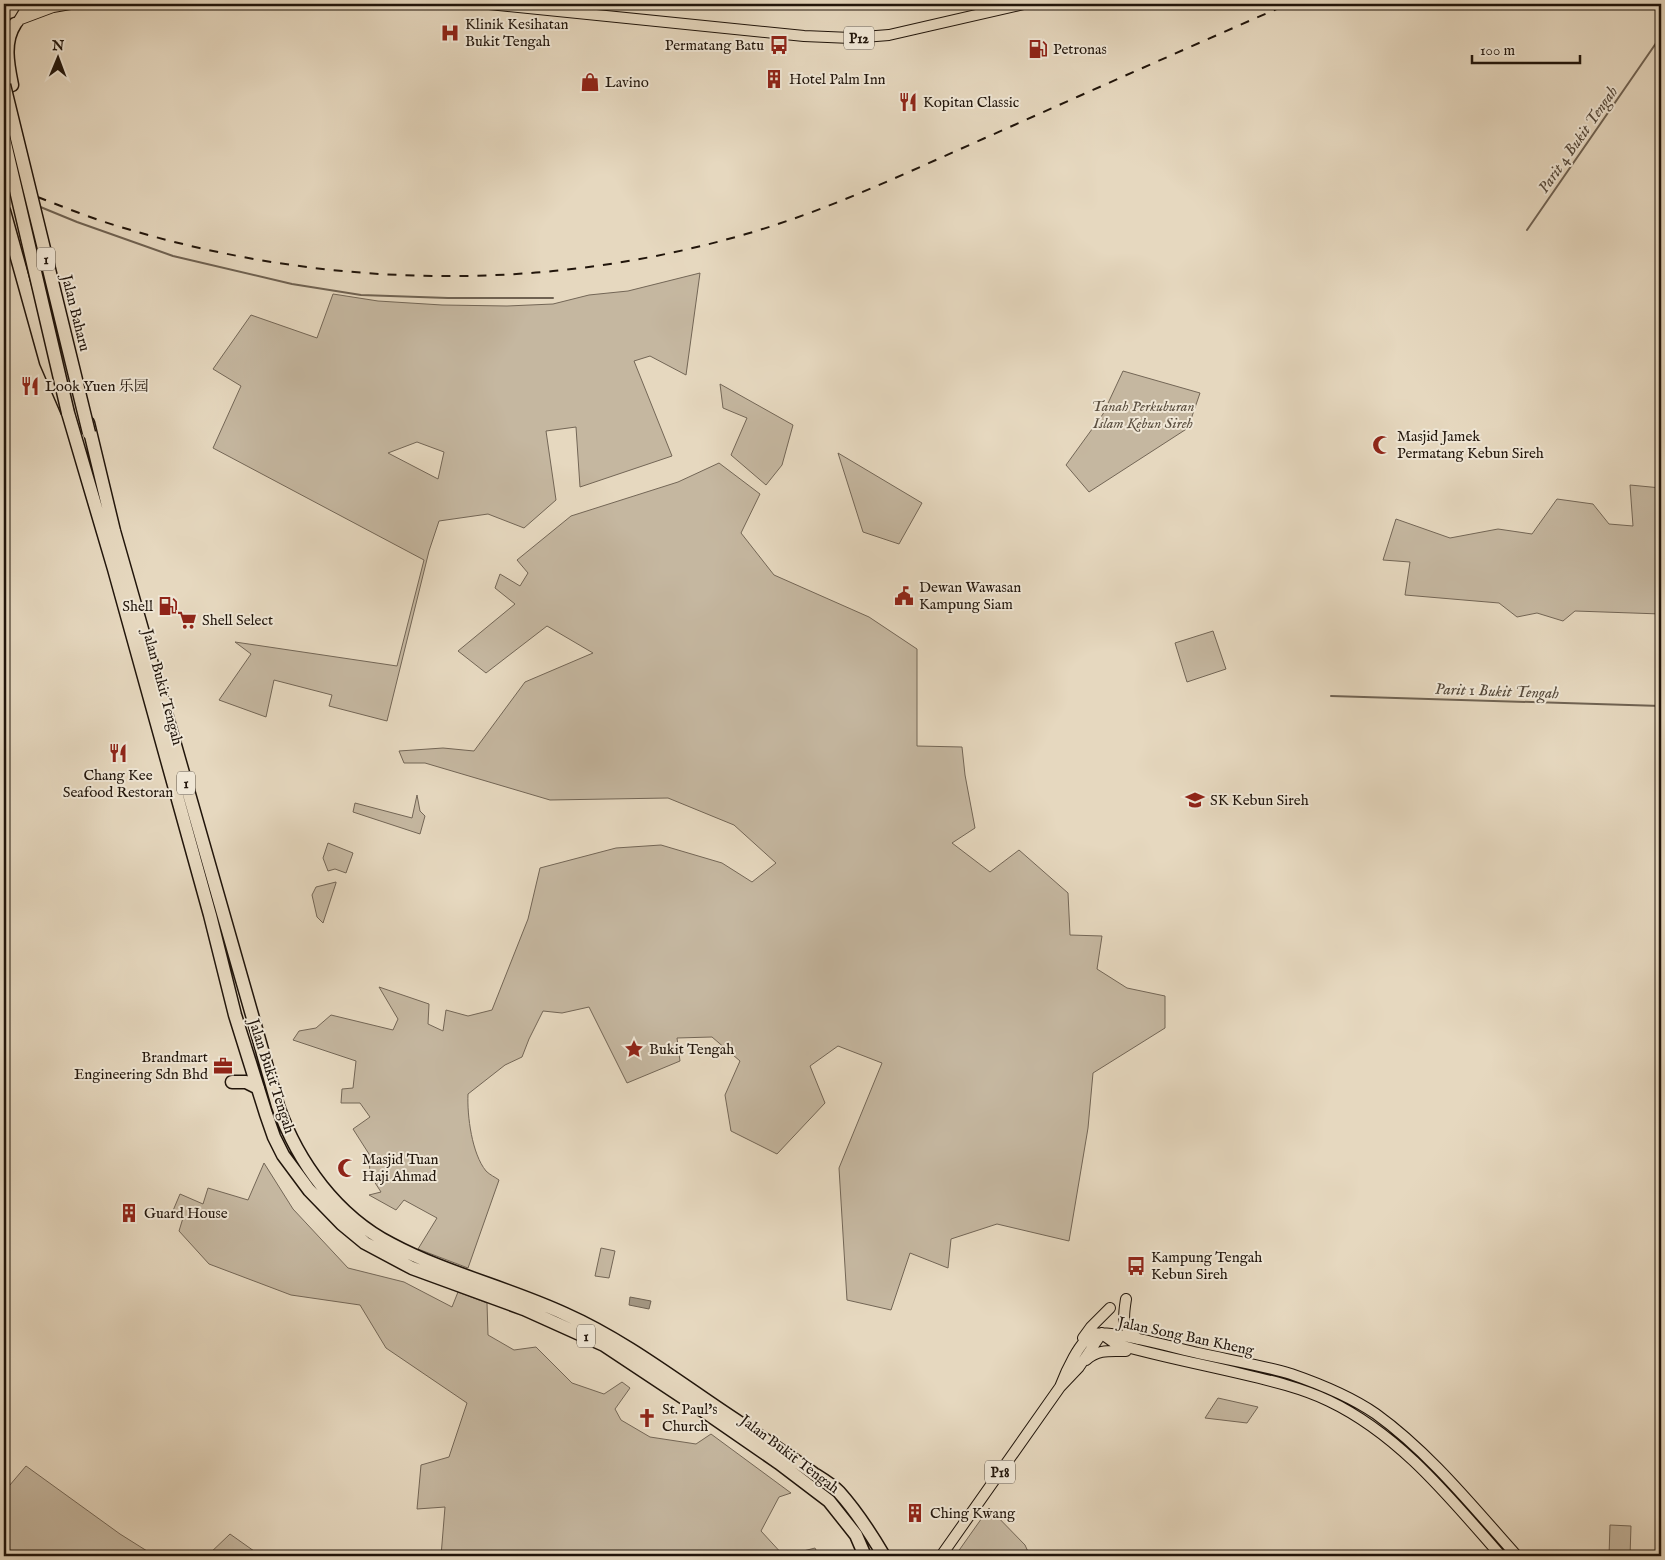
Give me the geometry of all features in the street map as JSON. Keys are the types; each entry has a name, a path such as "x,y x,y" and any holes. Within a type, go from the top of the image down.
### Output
{"highway":[{"path":"18,22 10,35 8,85 44,217 76,346 89,433"},
{"name":"Jalan Baharu","path":"8,85 89,433"},
{"name":"Jalan Baharu","path":"4,139 72,426"},
{"path":"4,211 46,362 68,413"},
{"name":"Jalan Bukit Tengah","path":"72,426 119,588 236,1015 274,1137 283,1155 309,1190 342,1224 365,1243 412,1268 524,1309 604,1345 772,1457 829,1501 856,1535 865,1556"},
{"name":"Jalan Bukit Tengah","path":"89,433 116,540 278,1106 293,1144 318,1183 346,1212 372,1233 391,1244 415,1256 564,1313 611,1337 787,1454 838,1491 870,1532 884,1556"},
{"path":"232,1082 246,1082 258,1088"}],"main road":[{"path":"18,22 29,4"},
{"path":"4,32 18,22 53,7 70,4"},
{"name":"P12","path":"489,4 804,36 851,38 889,35 1024,4"},
{"path":"1126,1298 1124,1321 1130,1332 1140,1340"},
{"path":"1074,1365 1080,1343 1091,1327 1110,1308"},
{"name":"Jalan Song Ban Kheng","path":"1102,1333 1290,1374 1335,1391 1366,1408 1401,1433 1437,1468 1517,1556"},
{"name":"Jalan Song Ban Kheng","path":"1102,1333 1116,1344 1286,1385 1329,1401 1367,1423 1398,1446 1451,1499 1500,1556"},
{"name":"P18","path":"941,1556 1060,1387 1090,1337 1094,1334 1102,1333"},
{"path":"1074,1365 1102,1351 1145,1352"}],"green space":[{"path":"700,273 686,375 650,356 634,361 672,456 580,487 576,427 546,431 556,500 524,528 488,514 439,521 429,551 387,721 329,706 332,695 274,680 266,717 219,700 251,654 235,642 397,666 424,560 213,448 241,386 213,369 251,315 317,338 333,294 378,301 442,305 507,306 553,304 589,295 628,291","holes":["417,442 444,452 438,479 388,453"]},
{"name":"Tanah Perkuburan Islam Kebun Sireh","path":"1123,371 1200,393 1188,428 1089,492 1066,465 1103,414"},
{"path":"720,384 793,425 782,465 766,485 731,455 747,418 723,408"},
{"path":"838,453 922,503 899,544 863,532"},
{"path":"719,463 760,494 741,533 774,575 869,617 917,649 917,746 962,747 975,828 952,843 990,872 1019,850 1068,893 1070,935 1102,936 1097,969 1127,988 1165,996 1165,1028 1093,1073 1088,1128 1069,1241 997,1224 951,1239 948,1268 910,1253 891,1310 847,1300 839,1168 882,1063 838,1046 810,1066 825,1103 777,1154 731,1131 725,1095 740,1061 712,1037 677,1038 680,1061 627,1083 589,1007 562,1013 543,1011 522,1057 505,1065 468,1094 468,1113 477,1155 486,1171 499,1180 468,1268 418,1249 437,1218 404,1200 396,1210 369,1195 381,1192 370,1175 369,1154 353,1129 370,1117 360,1103 341,1103 342,1089 353,1088 356,1061 293,1040 299,1031 316,1028 331,1015 393,1030 398,1019 379,987 429,1004 428,1024 443,1031 446,1010 468,1016 492,1010 528,919 540,868 616,848 661,845 722,863 752,882 776,863 734,825 668,798 550,800 425,763 404,763 399,751 443,748 474,751 525,682 593,653 547,626 486,673 458,651 515,604 495,588 500,574 520,586 528,573 517,560 571,516 678,482"},
{"path":"1630,485 1661,488 1661,614 1575,611 1563,621 1537,613 1517,617 1499,603 1405,595 1410,562 1383,560 1396,519 1450,538 1498,529 1532,534 1557,499 1593,504 1609,524 1633,526"},
{"path":"1213,631 1226,669 1187,682 1175,643"},
{"path":"417,795 420,811 425,816 420,834 353,812 355,803 412,818"},
{"path":"328,843 353,853 346,873 335,869 328,871 323,858"},
{"path":"336,882 323,923 317,917 312,895 316,887"},
{"path":"264,1163 293,1209 348,1268 404,1282 452,1307 458,1292 487,1303 488,1335 514,1350 536,1347 572,1383 604,1394 622,1382 630,1388 615,1409 621,1420 650,1437 696,1444 711,1434 791,1493 779,1497 761,1531 784,1556 441,1556 445,1507 417,1509 421,1465 449,1457 467,1403 386,1348 360,1305 291,1295 209,1264 179,1231 183,1218 172,1213 180,1194 203,1204 208,1188 248,1200"},
{"path":"601,1248 615,1251 609,1278 595,1276"},
{"path":"1218,1398 1258,1407 1247,1423 1205,1418"},
{"path":"26,1466 120,1534 155,1556 4,1556 4,1492"},
{"path":"989,1508 1025,1545 1030,1556 955,1556"},
{"path":"1610,1525 1631,1526 1630,1556 1609,1556"},
{"path":"230,1534 261,1556 207,1556"},
{"path":"815,1548 819,1556 784,1556"}],"shaded area":[{"path":"630,1297 651,1301 649,1309 629,1305"}],"waterway":[{"name":"Parit 4 Bukit Tengah","path":"1527,230 1661,36"},
{"path":"4,192 13,196"},
{"path":"38,206 173,256 292,284 361,295 448,298 553,298"},
{"name":"Parit 1 Bukit Tengah","path":"1331,696 1661,706"}],"railway":[{"path":"4,184 124,228 200,248 278,263 356,272 435,276 514,274 592,267 670,253 746,234 807,214 897,177 1288,4"}],"place":[{"name":"Klinik Kesihatan Bukit Tengah","path":"450,33"},
{"name":"Permatang Batu","path":"779,45"},
{"name":"Petronas","path":"1038,49"},
{"name":"Hotel Palm Inn","path":"774,79"},
{"name":"Lavino","path":"590,82"},
{"name":"Kopitan Classic","path":"908,102"},
{"name":"Look Yuen 乐园","path":"30,386"},
{"name":"Masjid Jamek Permatang Kebun Sireh","path":"1382,445"},
{"name":"Dewan Wawasan Kampung Siam","path":"904,596"},
{"name":"Shell","path":"168,606"},
{"name":"Shell Select","path":"187,620"},
{"name":"Chang Kee Seafood Restoran","path":"118,753"},
{"name":"SK Kebun Sireh","path":"1195,800"},
{"name":"Bukit Tengah","path":"634,1049"},
{"name":"Brandmart Engineering Sdn Bhd","path":"223,1066"},
{"name":"Masjid Tuan Haji Ahmad","path":"347,1168"},
{"name":"Guard House","path":"129,1213"},
{"name":"Kampung Tengah Kebun Sireh","path":"1136,1266"},
{"name":"St. Paul's Church","path":"647,1418"},
{"name":"Ching Kwang","path":"915,1513"}]}
